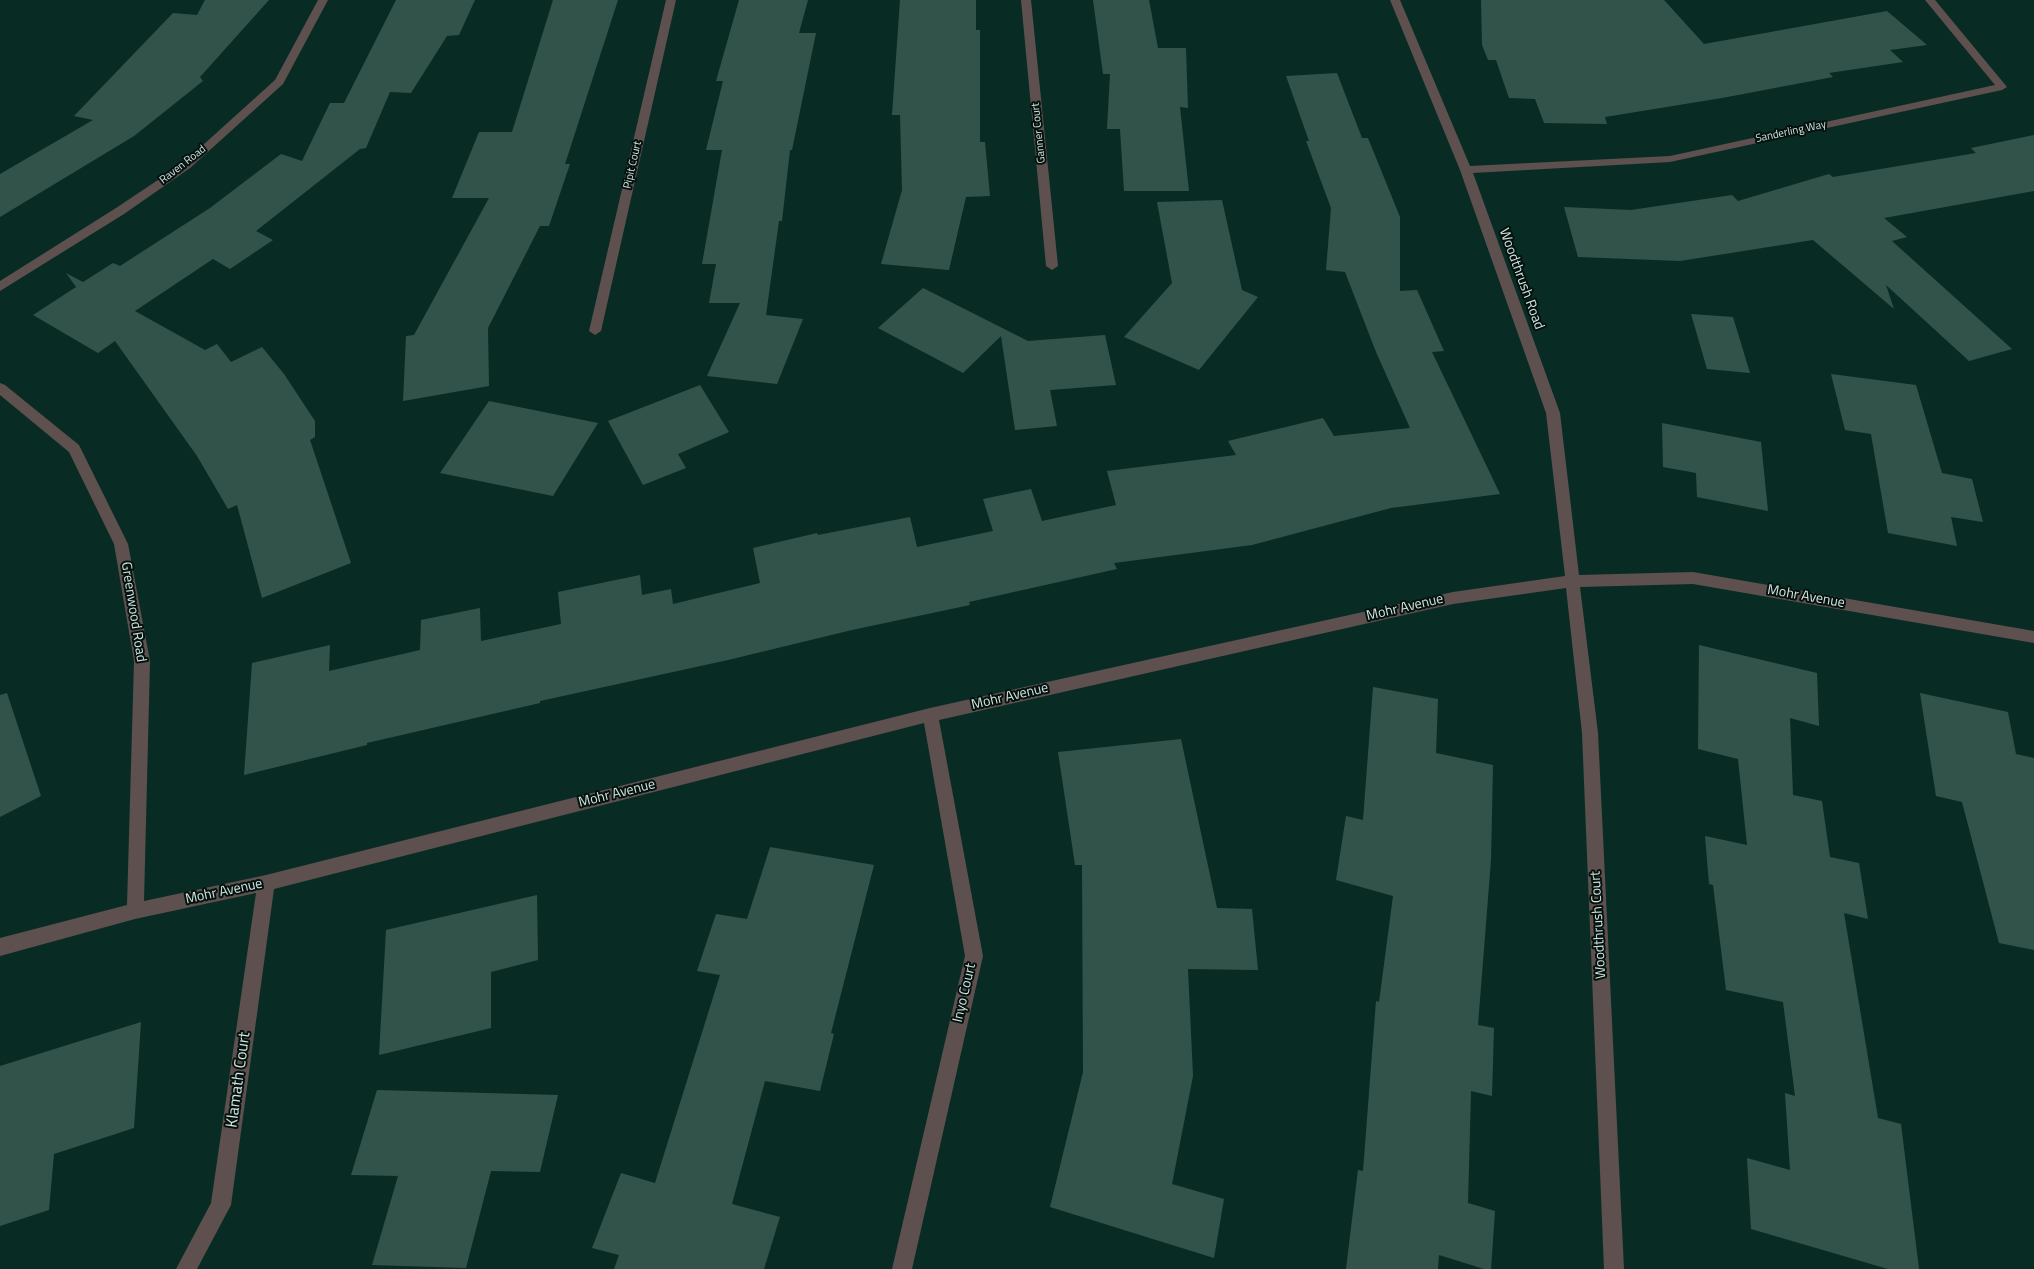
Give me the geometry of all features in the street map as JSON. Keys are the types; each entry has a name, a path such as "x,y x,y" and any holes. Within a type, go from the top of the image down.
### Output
{"street":[{"name":"Raven Road","path":"0,287 120,210 193,159 279,82 323,0"},
{"name":"Pipit Court","path":"595,331 671,0"},
{"name":"Ganner Court","path":"1026,0 1052,266"},
{"name":"Woodthrush Road","path":"1394,0 1466,170 1553,412 1572,581"},
{"name":"Sanderling Way","path":"1466,170 1670,159 2002,87 1930,0"},
{"name":"Greenwood Road","path":"0,388 74,449 121,544 142,661 135,911"},
{"name":"Mohr Avenue","path":"0,948 135,911 266,883 930,715 1453,598 1572,581 1693,578 2034,637"},
{"name":"Woodthrush Court","path":"1572,581 1590,733 1614,1269"},
{"name":"Inyo Court","path":"902,1269 974,956 930,715"},
{"name":"Klamath Court","path":"186,1269 221,1206 266,883"}],"building":[{"path":"205,0 269,0 200,77 203,81 134,136 0,217 0,174 93,120 74,116 173,13 197,15"},
{"path":"396,0 475,0 459,35 447,36 411,93 390,92 366,148 360,149 256,231 273,240 230,269 213,259 135,311 205,350 217,344 231,362 262,347 284,374 315,421 315,437 310,440 351,563 262,598 237,505 228,509 197,456 115,341 98,353 33,315 76,287 66,273 83,282 113,263 120,266 210,208 281,154 302,161 330,103 344,103"},
{"path":"553,0 618,0 565,164 570,164 549,226 540,226 488,328 489,386 403,401 406,336 414,335 489,198 452,198 479,132 512,132"},
{"path":"739,0 808,0 799,33 816,33 792,150 790,150 782,221 779,221 766,315 803,319 777,384 707,376 740,303 709,303 716,264 702,264 722,150 706,150 723,81 716,81"},
{"path":"900,0 976,0 976,30 980,30 980,142 985,142 990,196 966,197 949,270 881,264 902,190 900,115 892,115"},
{"path":"1093,0 1149,0 1158,48 1186,48 1188,108 1180,107 1189,191 1124,191 1120,129 1107,129 1110,74 1103,74"},
{"path":"1481,0 1664,0 1704,44 1887,11 1927,45 1890,50 1903,62 1829,73 1833,77 1722,98 1605,117 1607,124 1544,123 1535,99 1509,98 1496,60 1488,60 1482,45"},
{"path":"1337,73 1362,138 1368,138 1400,217 1400,291 1417,290 1444,351 1432,352 1500,494 1391,508 1252,545 1114,563 1117,569 969,602 970,605 540,701 540,703 367,743 367,745 244,775 252,663 330,645 329,671 420,650 421,620 480,608 481,641 561,624 558,592 640,575 642,595 671,589 673,604 760,583 753,548 817,533 818,535 910,517 917,547 993,531 983,499 1031,489 1042,521 1116,505 1107,471 1236,455 1228,441 1323,418 1334,436 1410,428 1376,352 1345,272 1326,270 1331,208 1306,141 1309,141 1286,76"},
{"path":"2034,135 2034,191 1884,218 1907,237 1892,241 2012,349 1969,361 1886,285 1894,309 1813,240 1680,261 1578,257 1564,207 1631,210 1732,195 1738,201 1829,174 1833,177 1976,153 1971,148"},
{"path":"1222,200 1242,290 1258,297 1199,370 1124,337 1172,283 1157,202"},
{"path":"923,288 1028,341 1105,335 1116,385 1050,390 1057,426 1015,430 1001,336 963,373 878,328"},
{"path":"1691,314 1733,317 1750,373 1707,369"},
{"path":"1831,374 1916,385 1942,473 1972,479 1983,522 1951,517 1957,546 1888,533 1871,434 1845,430"},
{"path":"700,385 729,432 678,454 686,468 643,485 608,421"},
{"path":"489,401 598,423 553,496 440,473"},
{"path":"1662,423 1761,442 1768,511 1697,497 1696,473 1663,467"},
{"path":"1699,645 1817,673 1819,726 1790,718 1793,795 1822,801 1830,857 1859,863 1868,919 1844,913 1878,1118 1901,1124 1919,1269 1888,1269 1751,1229 1747,1158 1790,1170 1785,1093 1795,1096 1783,1002 1726,990 1713,885 1709,884 1705,836 1747,845 1738,759 1698,749"},
{"path":"1373,687 1438,699 1436,753 1493,765 1491,860 1478,1025 1494,1028 1492,1096 1471,1091 1468,1203 1495,1211 1491,1269 1484,1269 1439,1255 1438,1269 1346,1269 1358,1170 1363,1171 1376,1001 1379,1002 1393,896 1336,880 1346,816 1363,820"},
{"path":"7,693 41,796 0,817 0,695"},
{"path":"1920,693 2008,712 2016,754 2034,758 2034,950 1999,943 1962,802 1936,796"},
{"path":"1181,739 1217,908 1252,909 1258,970 1188,969 1193,1076 1172,1184 1224,1199 1214,1258 1050,1207 1083,1072 1082,865 1075,865 1058,752"},
{"path":"770,847 874,865 831,1033 834,1034 820,1091 765,1081 732,1204 780,1217 764,1269 614,1269 619,1255 592,1248 621,1173 655,1183 720,975 697,971 716,914 747,919"},
{"path":"537,895 538,960 491,972 491,1028 379,1055 386,930"},
{"path":"141,1022 134,1128 54,1154 49,1210 0,1226 0,1066"},
{"path":"377,1090 558,1095 540,1172 491,1171 466,1268 372,1265 398,1176 351,1175"}]}
